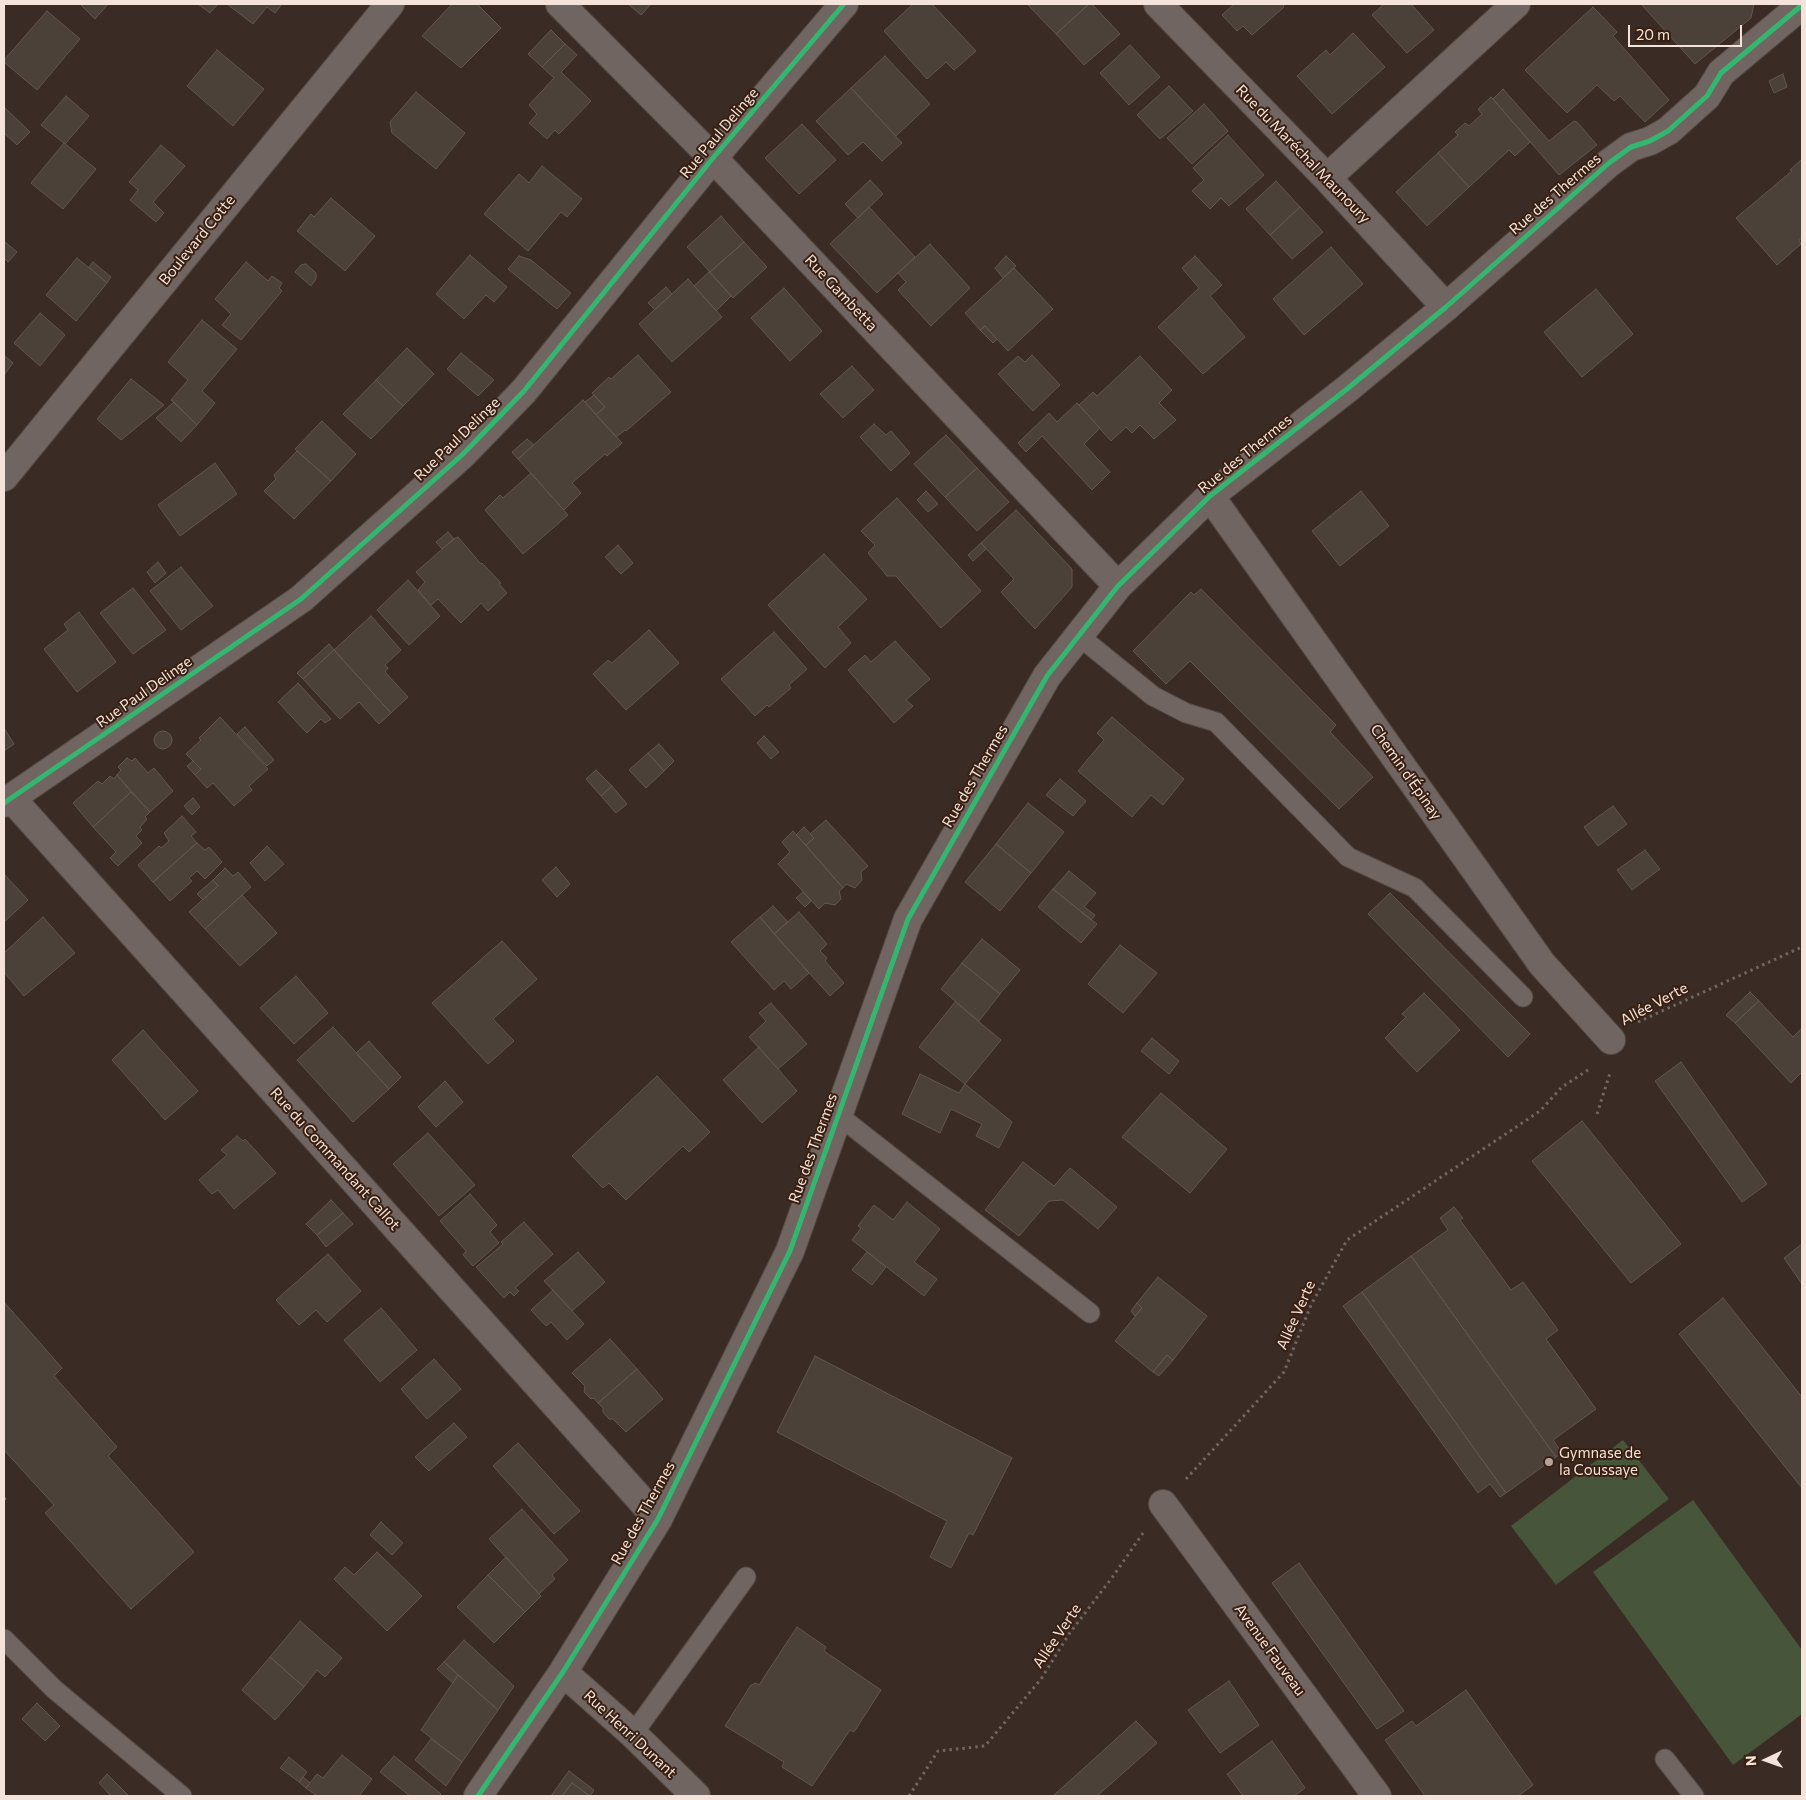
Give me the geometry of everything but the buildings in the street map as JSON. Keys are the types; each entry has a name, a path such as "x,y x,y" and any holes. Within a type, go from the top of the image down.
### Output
{"street":[{"name":"Boulevard Cotte","path":"4,477 390,4"},
{"name":"Rue Gambetta","path":"560,4 713,158 1118,586"},
{"name":"Rue Paul Delinge","path":"8,801 301,599 463,454 524,391 713,158 844,4"},
{"name":"Rue du Maréchal Maunoury","path":"1158,4 1327,178 1446,307"},
{"path":"1327,178 1516,4"},
{"name":"Rue des Thermes","path":"478,1796 563,1672 658,1519 790,1251 908,919 1047,676 1118,586 1210,496 1347,390 1446,307 1609,163 1631,146 1650,141 1668,131 1707,96 1721,74 1802,5"},
{"name":"Chemin d'Épinay","path":"1210,496 1542,964 1608,1049"},
{"name":"Rue du Commandant Callot","path":"8,801 658,1519"},
{"name":"Avenue Fauveau","path":"1162,1504 1377,1796"},
{"name":"Rue Henri Dunant","path":"563,1672 633,1734 696,1796"}],"lane":[{"path":"1079,636 1153,696 1186,713 1216,722 1348,857 1416,888 1523,997"},
{"path":"838,1115 1090,1313"},
{"path":"633,1734 746,1577"},
{"path":"4,1639 54,1689 182,1796"},
{"path":"1665,1759 1694,1796"}],"path":[{"path":"1597,1114 1610,1073 1608,1049"},
{"path":"4,1498 8,1503"}],"green space":[{"path":"1623,1440 1669,1499 1556,1585 1511,1526"},
{"path":"1693,1500 1802,1650 1802,1714 1733,1765 1593,1572"}],"cycle path":[{"path":"4,803 301,599 463,454 524,391 713,158 844,4"},
{"path":"478,1796 563,1672 658,1519 790,1251 908,919 1047,676 1118,586 1210,496 1347,389 1446,307 1609,163 1631,147 1650,141 1668,131 1707,96 1721,73 1802,5"}],"place":[{"name":"Gymnase de la Coussaye","path":"1549,1462"}]}
